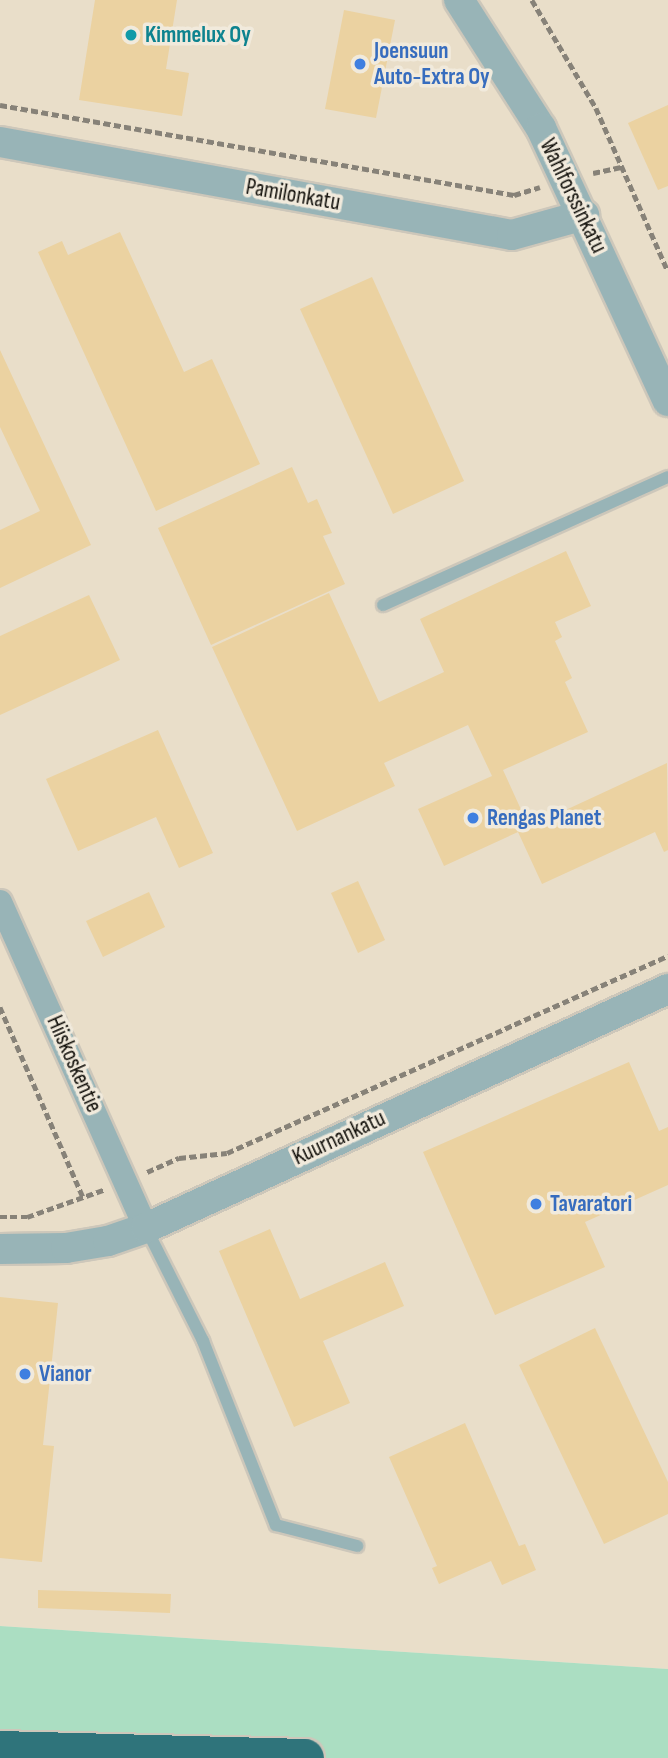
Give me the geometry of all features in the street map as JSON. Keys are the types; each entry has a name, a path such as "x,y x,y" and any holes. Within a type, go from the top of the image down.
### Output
{"highway":[{"path":"0,1750 305,1758"}],"street":[{"name":"Wahlforssinkatu","path":"459,0 514,82 566,179 668,401"},
{"name":"Pamilonkatu","path":"0,142 512,235 584,215"},
{"name":"Hiiskoskentie","path":"0,902 146,1228"},
{"name":"Kuurnankatu","path":"0,1249 66,1248 146,1228 668,989"}],"lane":[{"path":"383,605 668,477"},
{"path":"146,1228 203,1341 276,1525 357,1546"}],"path":[{"path":"532,0 596,108 668,271"},
{"path":"0,105 514,195 566,179 622,167"},
{"path":"0,1217 27,1217 127,1181 179,1158 227,1153 668,956"},
{"path":"0,1007 83,1197"}],"shaded area":[{"path":"0,0 668,0 668,1669 0,1626"}],"green space":[{"path":"0,1626 668,1669 668,1758 0,1758"}],"building":[{"name":"Kimmelux Oy","path":"95,0 177,0 166,69 189,73 182,116 79,100"},
{"name":"Joensuun Auto-Extra Oy","path":"344,10 395,20 376,118 325,109"},
{"path":"668,105 668,186 658,190 628,123"},
{"path":"120,232 184,372 212,359 260,464 156,511 38,252 62,241 68,255"},
{"path":"372,277 464,481 393,514 300,309"},
{"path":"0,350 91,545 0,588 0,530 40,511 0,427"},
{"path":"292,467 308,503 317,499 332,533 323,536 345,584 211,645 158,528"},
{"path":"566,551 591,606 555,622 562,637 555,641 572,678 565,682 588,732 503,770 529,827 667,763 668,850 664,852 655,832 542,884 518,832 444,866 418,809 492,776 468,725 384,763 395,786 297,831 212,647 329,593 379,702 444,672 420,619"},
{"path":"89,595 120,660 0,715 0,636"},
{"path":"158,730 213,853 179,868 156,817 78,851 46,779"},
{"path":"358,881 385,940 358,953 331,893"},
{"path":"149,892 165,927 103,957 86,921"},
{"name":"Tavaratori","path":"629,1062 659,1131 668,1127 668,1185 585,1222 605,1267 495,1315 423,1152"},
{"path":"270,1229 300,1299 385,1262 404,1306 323,1341 350,1403 294,1427 219,1251"},
{"name":"Vianor","path":"0,1297 58,1303 43,1445 54,1446 42,1562 0,1558"},
{"path":"595,1328 668,1482 668,1514 604,1544 519,1365"},
{"path":"465,1423 519,1546 525,1544 536,1570 502,1585 491,1561 439,1584 432,1568 437,1566 389,1457"},
{"path":"38,1590 171,1594 170,1613 38,1608"}],"place":[{"name":"Kimmelux Oy","path":"131,35"},
{"name":"Joensuun Auto-Extra Oy","path":"360,64"},
{"name":"Rengas Planet","path":"473,818"},
{"name":"Tavaratori","path":"536,1204"},
{"name":"Vianor","path":"25,1374"}]}
